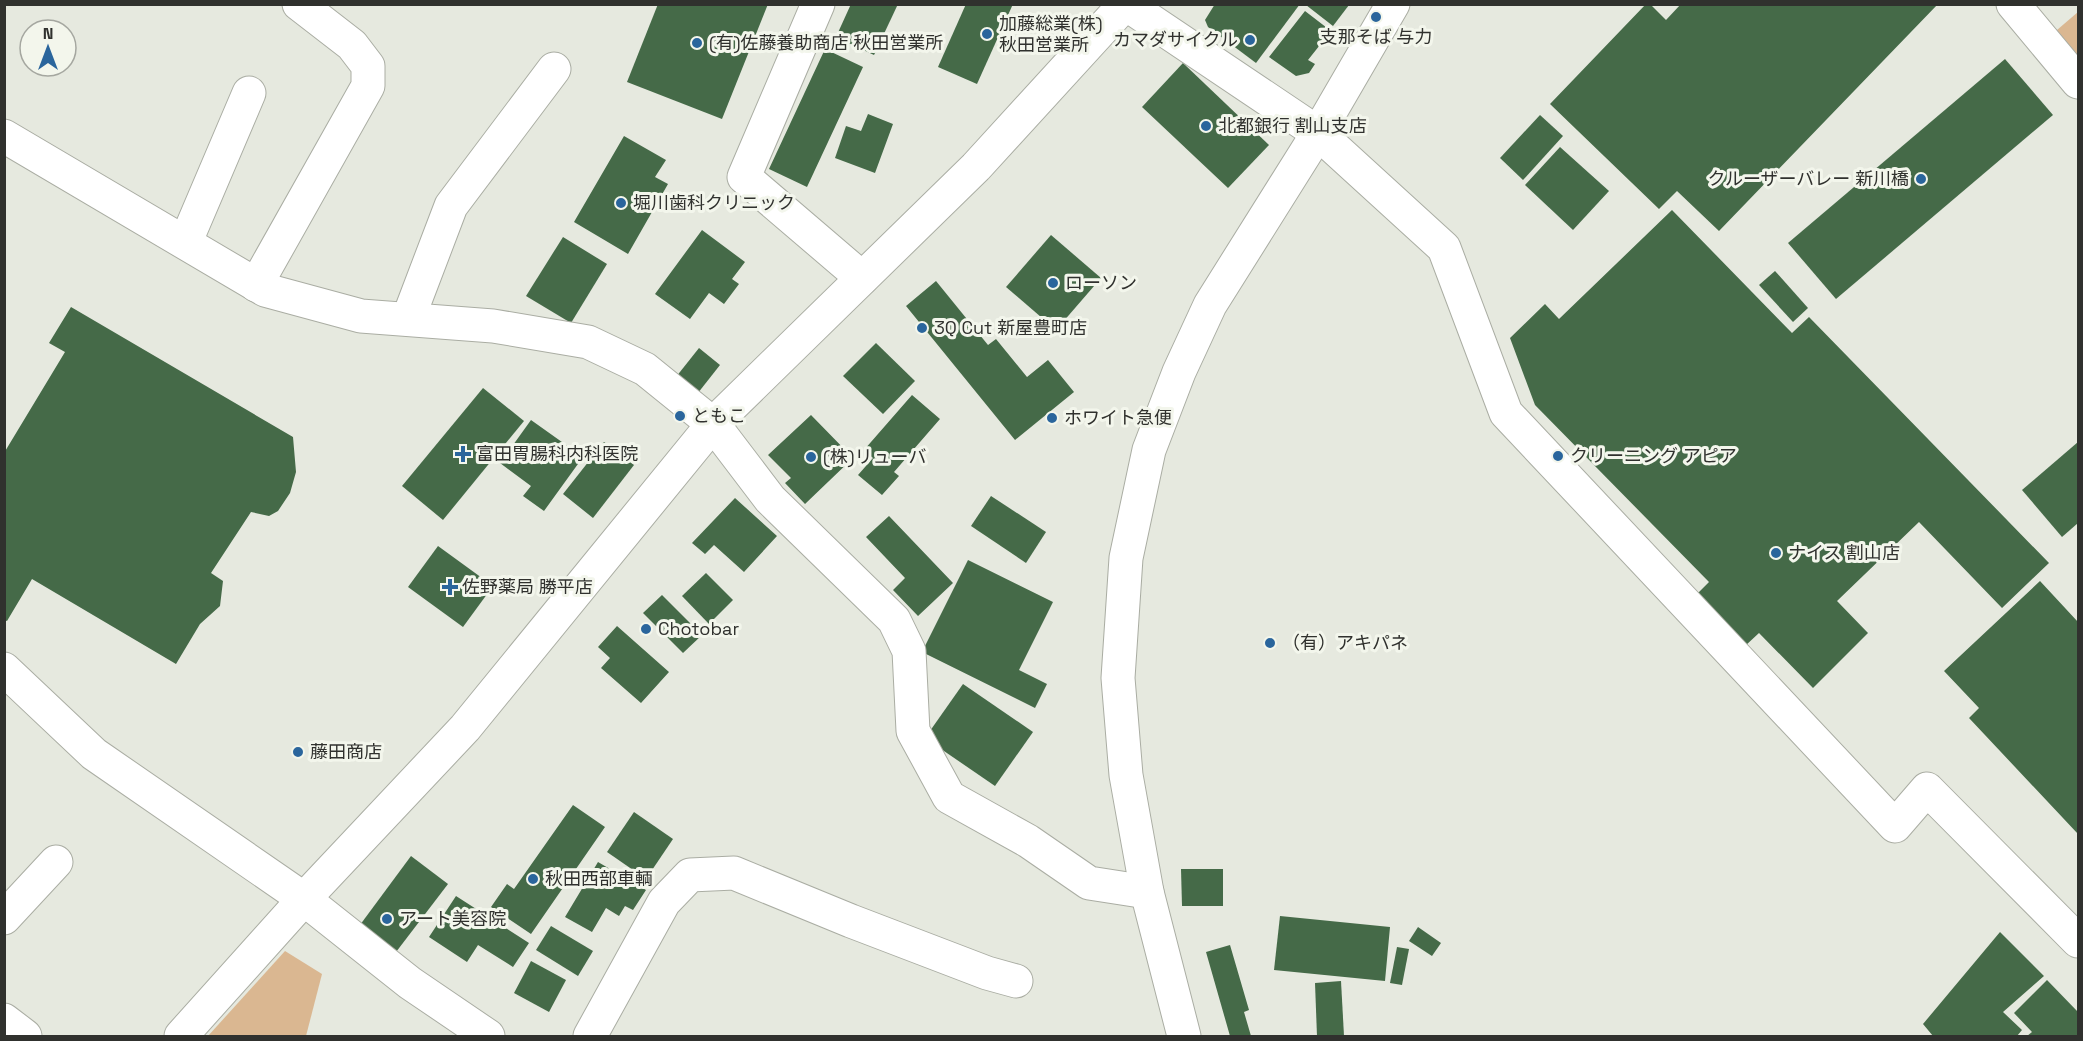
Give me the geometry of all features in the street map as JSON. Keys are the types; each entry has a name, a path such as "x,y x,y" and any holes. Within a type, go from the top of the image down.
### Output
{"street":[{"path":"256,285 368,86 368,66 352,45 299,4"},
{"path":"818,4 744,177 862,278"},
{"path":"181,1036 304,899 465,728 712,424 976,167 1126,4 1318,133 1444,248 1506,413 1895,826 1927,789 2079,941"},
{"path":"1184,1036 1147,892 1126,776 1118,678 1126,558 1149,450 1179,372 1210,305 1318,133 1392,4"},
{"path":"2013,4 2079,82"},
{"path":"408,320 451,206 554,69"},
{"path":"186,241 249,93"},
{"path":"4,136 186,241 256,285 361,316 493,326 588,342 645,369 712,424 770,499 894,620 909,651 913,731 949,796 1028,841 1089,883 1147,892"},
{"path":"4,669 94,754 304,899 410,983 488,1036"},
{"path":"4,918 56,862"},
{"path":"590,1036 664,902 690,875 734,873 851,921 987,973 1016,981"},
{"path":"4,1020 25,1036"}],"shaded area":[{"path":"2078,12 2078,69 2050,36"},
{"path":"285,951 322,974 306,1036 208,1036"}],"building":[{"name":"(有)佐藤養助商店 秋田営業所","path":"658,4 768,4 722,119 627,82"},
{"path":"851,4 898,4 874,55 836,37"},
{"path":"966,4 1013,4 977,84 938,67"},
{"path":"1215,4 1300,4 1256,63 1208,27 1205,20"},
{"path":"1646,4 1650,4 1666,20 1681,4 1938,4 1719,231 1677,191 1659,209 1550,104"},
{"path":"1306,5 1349,5 1333,26"},
{"path":"1305,11 1331,31 1308,60 1315,64 1309,73 1296,76 1269,57"},
{"path":"825,49 863,67 807,187 769,169"},
{"name":"クルーザーバレー 新川橋","path":"2005,59 2053,115 1836,299 1788,243"},
{"name":"北都銀行 割山支店","path":"1183,63 1269,145 1228,188 1142,107"},
{"path":"868,114 893,124 875,173 835,158 846,126 861,131"},
{"path":"1540,115 1563,136 1523,180 1500,158"},
{"name":"堀川歯科クリニック","path":"624,136 666,160 655,177 668,184 628,254 574,222"},
{"path":"1560,147 1609,191 1573,230 1525,185"},
{"path":"1672,210 1792,333 1809,317 2049,563 2002,608 1919,522 1837,601 1868,633 1813,688 1759,633 1745,646 1696,595 1709,582 1535,405 1510,338 1545,304 1559,319"},
{"path":"702,230 745,262 732,279 739,284 724,304 709,293 690,319 655,294"},
{"name":"ローソン","path":"1051,235 1101,278 1056,330 1006,287"},
{"path":"563,237 607,264 571,323 526,296"},
{"path":"1775,271 1808,308 1793,322 1759,285"},
{"path":"936,281 988,345 996,339 1027,377 1048,360 1074,392 1015,440 906,306"},
{"path":"71,307 293,437 296,472 290,493 278,511 269,516 251,512 211,573 223,581 220,606 200,624 176,664 32,579 7,621 4,620 4,453 65,352 49,343"},
{"path":"876,343 915,381 883,414 843,376"},
{"path":"699,348 720,365 694,398 672,382"},
{"name":"富田胃腸科内科医院","path":"483,388 524,421 443,520 402,486"},
{"path":"912,395 940,419 894,472 899,476 882,495 858,475 873,458 864,450"},
{"path":"811,415 853,458 805,504 785,483 791,478 768,455"},
{"path":"531,420 583,457 544,511 523,496 531,486 500,463"},
{"path":"604,442 634,465 593,518 563,494"},
{"path":"2078,442 2078,523 2062,537 2022,490"},
{"path":"991,496 1046,532 1026,563 971,526"},
{"path":"735,498 777,536 744,572 714,545 705,554 692,543"},
{"path":"889,516 953,583 918,616 893,590 905,578 866,537"},
{"name":"佐野薬局 勝平店","path":"438,546 493,586 463,627 408,587"},
{"path":"968,560 1053,602 1019,670 1047,684 1035,708 922,652"},
{"path":"706,573 733,600 709,624 682,596"},
{"path":"2040,581 2078,622 2078,834 1969,718 1979,708 1944,671"},
{"path":"662,595 702,635 683,653 643,613"},
{"path":"617,626 669,672 641,703 601,668 610,658 598,647"},
{"path":"963,684 1033,732 995,786 925,738"},
{"path":"573,805 605,827 531,934 491,907 507,884 514,889"},
{"path":"634,812 673,839 646,879 607,852"},
{"path":"411,856 448,884 393,956 357,929"},
{"path":"598,862 646,890 633,910 625,906 619,916 606,908 592,932 565,917"},
{"path":"1181,869 1223,869 1223,906 1182,906"},
{"path":"456,896 529,943 513,967 478,945 467,962 429,937"},
{"path":"1280,916 1390,927 1385,981 1274,970"},
{"path":"551,926 593,951 578,976 536,950"},
{"path":"1418,927 1441,943 1432,956 1409,941"},
{"path":"2000,932 2044,976 2003,1012 2022,1030 2017,1036 1933,1036 1923,1024"},
{"path":"1230,945 1249,1010 1244,1012 1251,1036 1230,1036 1206,952"},
{"path":"1397,947 1409,949 1402,985 1390,983"},
{"path":"531,961 566,980 549,1012 514,993"},
{"path":"2047,980 2078,1012 2078,1036 2027,1036 2032,1032 2014,1013"},
{"path":"1341,981 1344,1036 1317,1036 1315,983"}],"place":[{"name":"支那そば 与力","path":"1376,17"},
{"name":"加藤総業(株) 秋田営業所","path":"987,34"},
{"name":"カマダサイクル","path":"1250,40"},
{"name":"(有)佐藤養助商店 秋田営業所","path":"697,43"},
{"name":"北都銀行 割山支店","path":"1206,126"},
{"name":"クルーザーバレー 新川橋","path":"1921,179"},
{"name":"堀川歯科クリニック","path":"621,203"},
{"name":"ローソン","path":"1053,283"},
{"name":"3Q Cut 新屋豊町店","path":"922,328"},
{"name":"ともこ","path":"680,416"},
{"name":"ホワイト急便","path":"1052,418"},
{"name":"富田胃腸科内科医院","path":"463,454"},
{"name":"クリーニング アピア","path":"1558,456"},
{"name":"(株)リューバ","path":"811,457"},
{"name":"ナイス 割山店","path":"1776,553"},
{"name":"佐野薬局 勝平店","path":"450,587"},
{"name":"Chotobar","path":"646,629"},
{"name":"（有）アキパネ","path":"1270,643"},
{"name":"藤田商店","path":"298,752"},
{"name":"秋田西部車輌","path":"533,879"},
{"name":"アート美容院","path":"387,919"}]}
